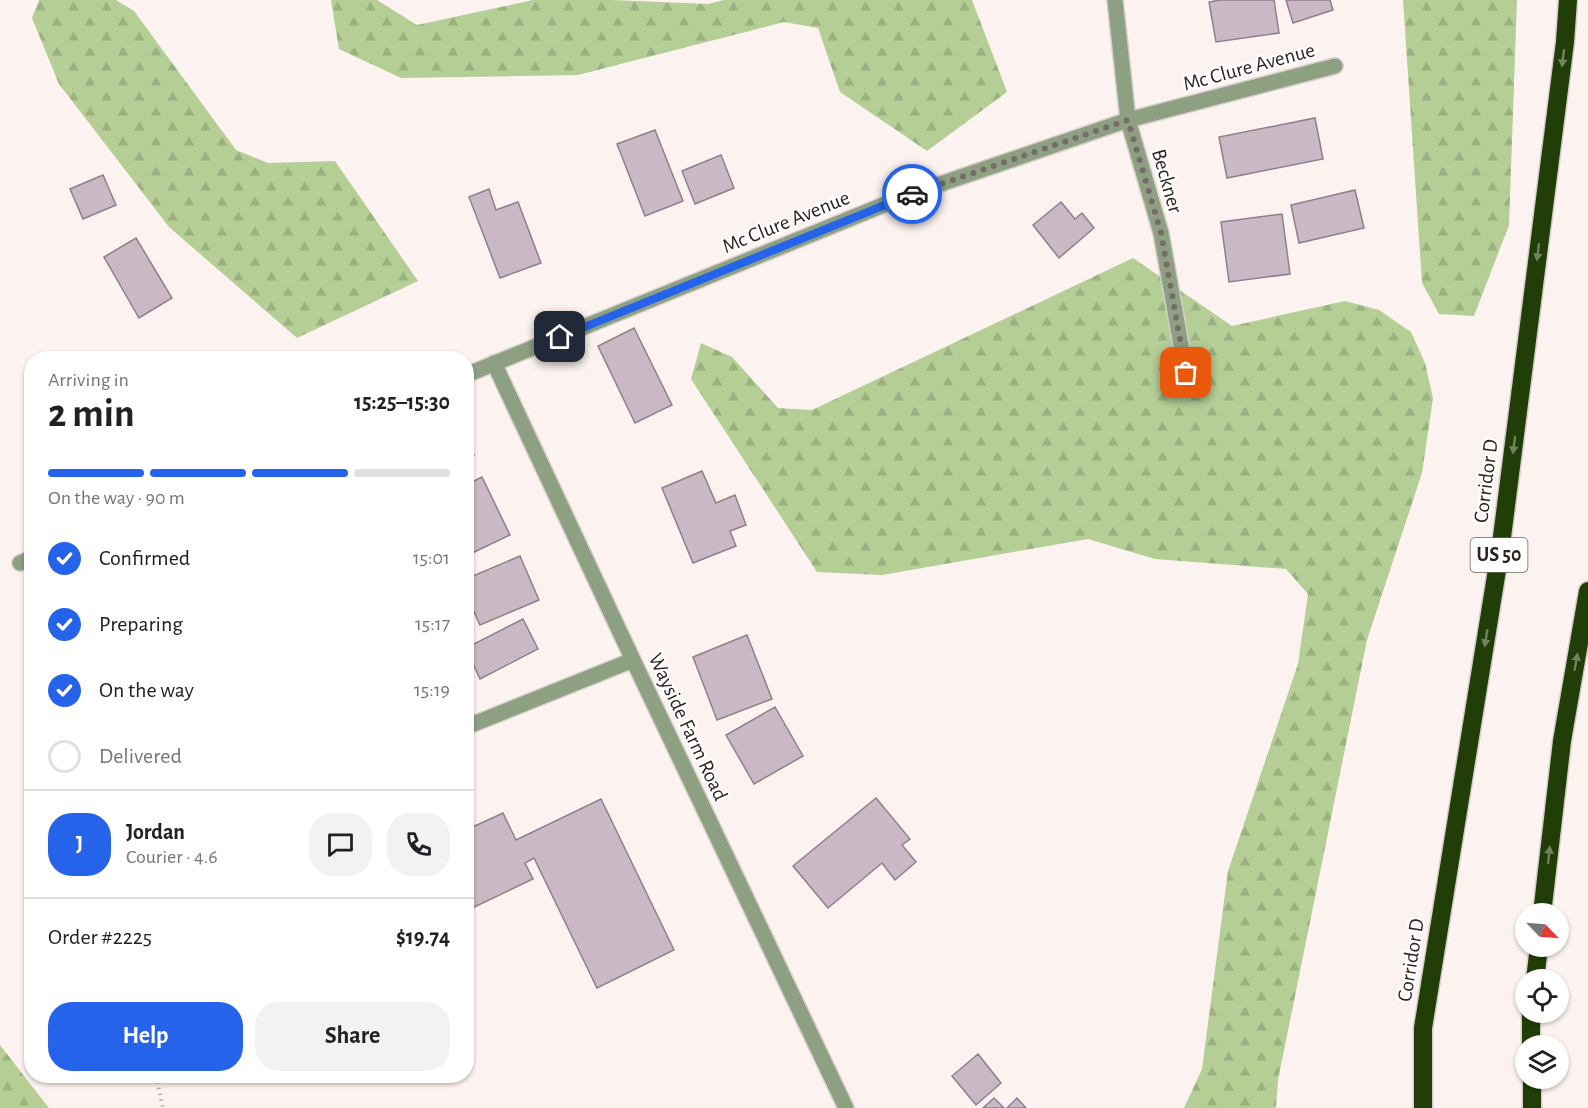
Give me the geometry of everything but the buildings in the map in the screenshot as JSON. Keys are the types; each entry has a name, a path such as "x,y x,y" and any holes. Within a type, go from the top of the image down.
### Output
{"highway":[{"name":"Corridor D","path":"1423,1108 1423,1028 1501,545 1565,42 1568,0"},
{"path":"1543,903 1562,741 1588,591"},
{"path":"1416,1108 1423,1028"},
{"path":"1532,1089 1532,1108"}],"street":[{"name":"Beckner","path":"1115,0 1128,120 1161,233 1186,373"},
{"name":"Mc Clure Avenue","path":"474,372 908,195 1128,120 1335,66"},
{"name":"Wayside Farm Road","path":"494,363 846,1108"},
{"path":"474,724 633,660"}],"path":[{"path":"158,1083 163,1108"}],"green space":[{"path":"39,0 116,0 134,11 236,150 268,163 335,161 418,281 297,338 169,227 59,84 32,18"},
{"path":"331,0 377,0 417,25 533,0 612,0 708,4 724,0 972,0 1007,92 927,151 840,92 818,28 784,22 578,75 401,78 339,49"},
{"path":"1403,0 1517,0 1509,225 1474,316 1439,314 1422,283"},
{"path":"1133,258 1232,326 1345,301 1379,310 1411,332 1425,363 1433,398 1422,473 1367,640 1278,1080 1276,1108 1184,1108 1202,1069 1228,871 1298,664 1308,594 1286,569 1155,559 1088,539 882,575 817,572 691,379 701,343 732,357 778,408 812,410"},
{"path":"0,1045 24,1076 24,1083 30,1083 49,1108 0,1108"}],"way so far":[{"path":"912,194 1128,120 1161,233 1186,373"}],"route":[{"path":"560,337 912,194"}]}
